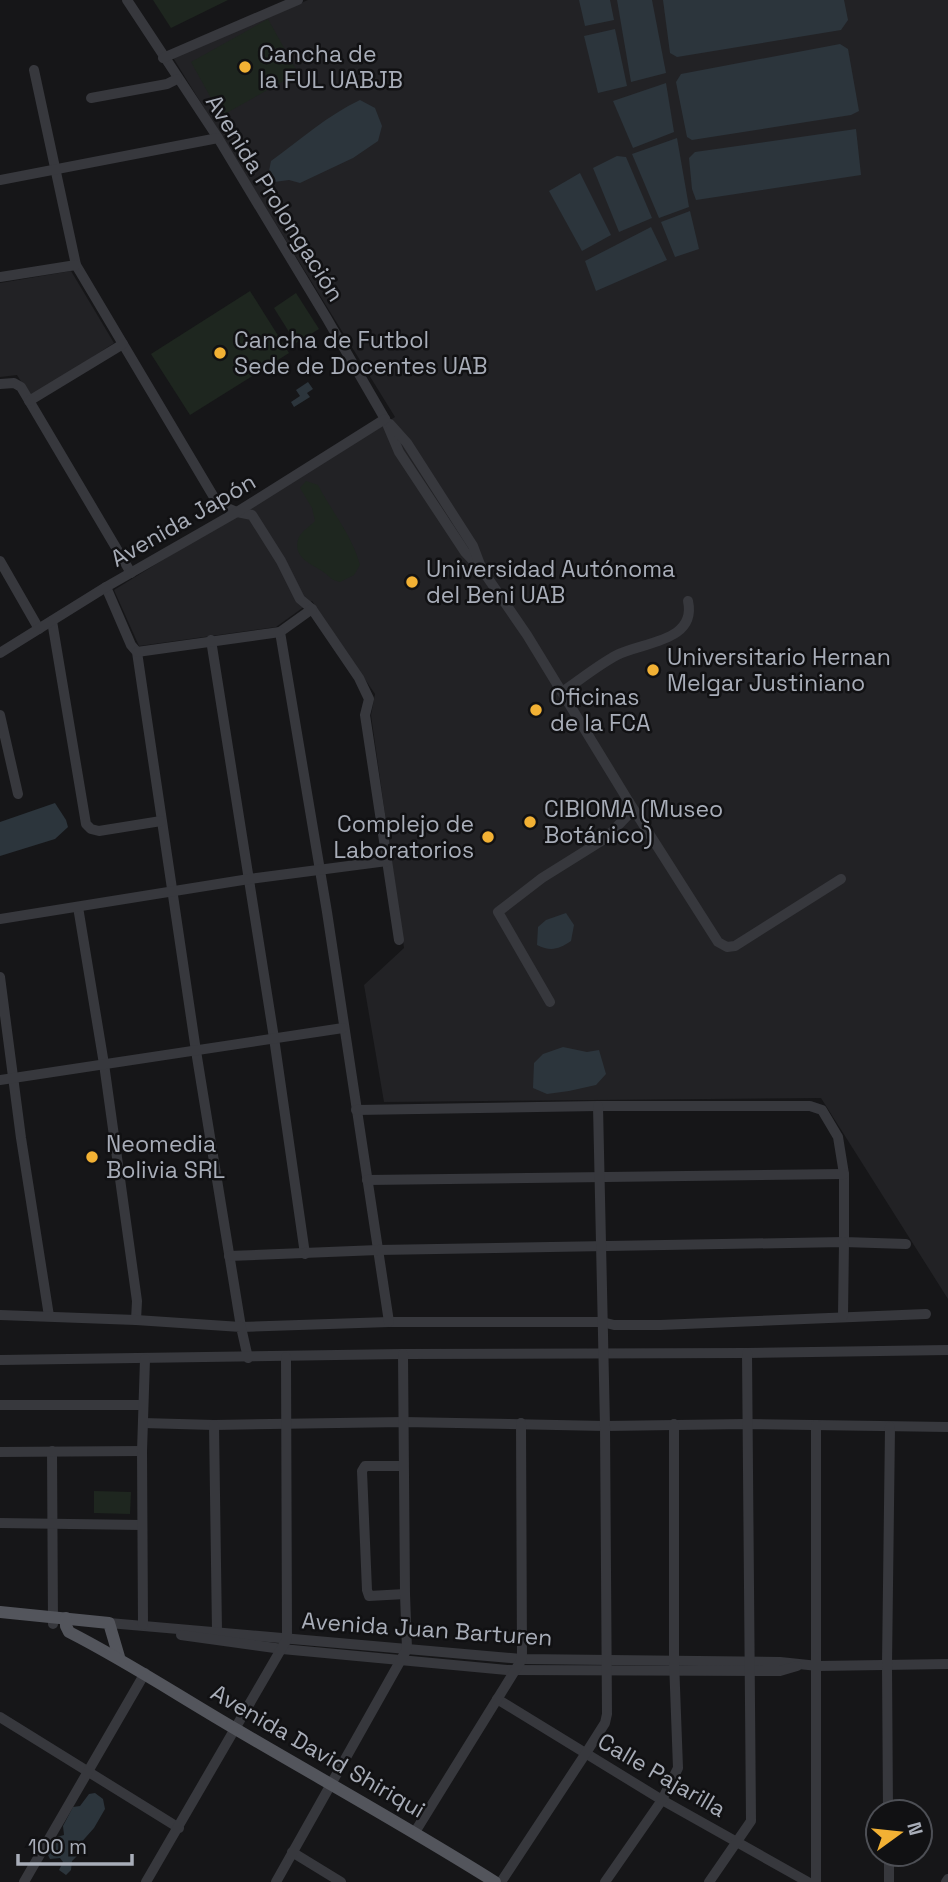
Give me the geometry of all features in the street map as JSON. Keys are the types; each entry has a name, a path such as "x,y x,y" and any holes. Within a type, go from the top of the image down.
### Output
{"main road":[{"path":"0,1612 59,1621"},
{"path":"0,1620 59,1621"},
{"name":"Avenida Juan Barturen","path":"59,1621 110,1626"},
{"name":"Avenida David Shiriqui","path":"59,1621 69,1632 119,1657 495,1882"},
{"path":"110,1626 119,1657"}],"street":[{"name":"Avenida Prolongación","path":"127,0 218,138 385,419 407,443 473,547 483,571 527,635 718,942 727,947 735,946 841,879"},
{"path":"163,58 298,0"},
{"path":"34,70 76,265 218,504 252,515 281,561 300,599 312,610 359,678 369,699 365,715 399,940"},
{"path":"91,97 177,79"},
{"path":"0,180 218,138"},
{"path":"0,277 76,265"},
{"path":"29,401 123,344"},
{"path":"0,384 14,383 21,387 131,573"},
{"name":"Avenida Japón","path":"0,653 106,587 237,512 385,419"},
{"path":"0,561 39,629"},
{"path":"106,587 131,645 137,652 196,1051 247,1358"},
{"path":"562,692 614,657 671,636 687,622 688,601"},
{"path":"137,652 279,632 312,610"},
{"path":"52,621 86,824 91,830 99,831 161,821"},
{"path":"279,632 320,870 389,1322"},
{"path":"211,640 305,1254"},
{"path":"0,715 18,794"},
{"path":"550,1002 498,912 542,878 606,838 627,816 629,802"},
{"path":"0,919 172,891 387,861"},
{"path":"78,907 104,1064 137,1301 136,1320"},
{"path":"0,977 21,1138 49,1315"},
{"path":"0,1080 343,1028"},
{"path":"356,1110 810,1105 822,1110 838,1137 844,1174 843,1316"},
{"path":"500,1882 586,1754 605,1723 607,1714 605,1426 598,1106"},
{"path":"367,1180 844,1174"},
{"path":"229,1256 600,1246 844,1242 906,1244"},
{"path":"2,1317 49,1315 241,1327 389,1322 602,1322 614,1325 660,1325 926,1314"},
{"path":"0,1360 948,1350"},
{"path":"709,1882 751,1821 747,1353"},
{"path":"276,1882 407,1649 402,1354"},
{"path":"148,1881 285,1644 286,1357"},
{"path":"143,1625 142,1451 145,1359"},
{"path":"0,1405 143,1405"},
{"path":"144,1423 214,1425 404,1422 605,1426 746,1424 948,1427"},
{"path":"415,1832 522,1659 521,1423"},
{"path":"604,1882 662,1800 678,1768 674,1666 674,1424"},
{"path":"214,1425 217,1632"},
{"path":"816,1425 816,1882"},
{"path":"888,1798 890,1427"},
{"path":"52,1451 52,1524 59,1621"},
{"path":"0,1452 142,1451"},
{"path":"403,1466 365,1466 362,1471 369,1596 405,1594"},
{"path":"0,1523 142,1525"},
{"name":"Avenida Juan Barturen","path":"110,1626 143,1625 217,1632 401,1660 515,1670 607,1666 749,1666 780,1661 817,1666 948,1664"},
{"name":"Avenida Juan Barturen","path":"110,1626 285,1644 407,1649 607,1666"},
{"path":"24,1882 145,1673"},
{"name":"Calle Pajarilla","path":"497,1699 662,1800 808,1882"},
{"path":"0,1717 180,1828"},
{"path":"292,1852 341,1882"}],"shaded area":[{"path":"153,0 228,0 171,28"},
{"name":"Universitario Hernan Melgar Justiniano","path":"308,0 948,0 948,1299 821,1098 384,1102 364,985 404,948 371,715 375,694 312,601 276,627 139,646 114,590 395,417 172,56"},
{"path":"579,0 610,0 614,20 585,26"},
{"path":"617,0 652,0 666,73 631,82"},
{"path":"663,0 844,0 848,20 841,30 677,57 670,53"},
{"name":"Cancha de la FUL UABJB","path":"268,19 298,73 221,116 191,62"},
{"path":"615,29 627,86 598,93 584,36"},
{"path":"840,44 848,49 859,111 851,115 692,140 687,137 676,82 681,74"},
{"path":"666,83 674,132 633,148 613,101"},
{"path":"360,100 375,108 382,126 378,141 353,158 300,183 289,180 274,182 269,171 271,161 325,120"},
{"path":"856,129 861,175 696,200 692,189 689,158 695,152"},
{"path":"677,138 689,207 659,218 632,154"},
{"path":"617,156 626,157 652,218 619,232 593,168"},
{"path":"580,173 611,235 582,251 549,191"},
{"path":"690,211 699,249 675,257 661,222"},
{"path":"651,227 667,260 596,291 585,261"},
{"path":"71,271 114,343 31,397 17,375 0,377 0,283"},
{"name":"Cancha de Futbol Sede de Docentes UAB","path":"250,291 289,353 190,415 151,354"},
{"path":"296,293 319,329 296,343 274,308"},
{"path":"308,382 313,389 307,393 310,397 294,407 291,402 300,396 296,390"},
{"path":"306,481 318,485 347,533 360,565 354,575 340,582 306,561 298,551 299,537 315,521 312,508 300,488"},
{"path":"55,803 68,827 55,839 0,856 0,822"},
{"path":"566,913 574,925 571,941 555,949 537,945 538,927 546,920"},
{"path":"563,1047 587,1052 599,1050 606,1074 596,1085 569,1091 547,1094 533,1088 534,1063 543,1054"},
{"path":"94,1491 131,1492 130,1514 94,1513"},
{"path":"95,1793 103,1799 105,1809 94,1828 78,1846 79,1854 72,1861 71,1870 66,1875 59,1870 63,1862 60,1858 50,1859 48,1855 57,1837 64,1835 63,1826 73,1807 80,1806 89,1794"}],"place":[{"name":"Cancha de la FUL UABJB","path":"245,67"},
{"name":"Cancha de Futbol Sede de Docentes UAB","path":"220,353"},
{"name":"Universidad Autónoma del Beni UAB","path":"412,582"},
{"name":"Universitario Hernan Melgar Justiniano","path":"653,670"},
{"name":"Oficinas de la FCA","path":"536,710"},
{"name":"CIBIOMA (Museo Botánico)","path":"530,822"},
{"name":"Complejo de Laboratorios","path":"488,837"},
{"name":"Neomedia Bolivia SRL","path":"92,1157"}]}
